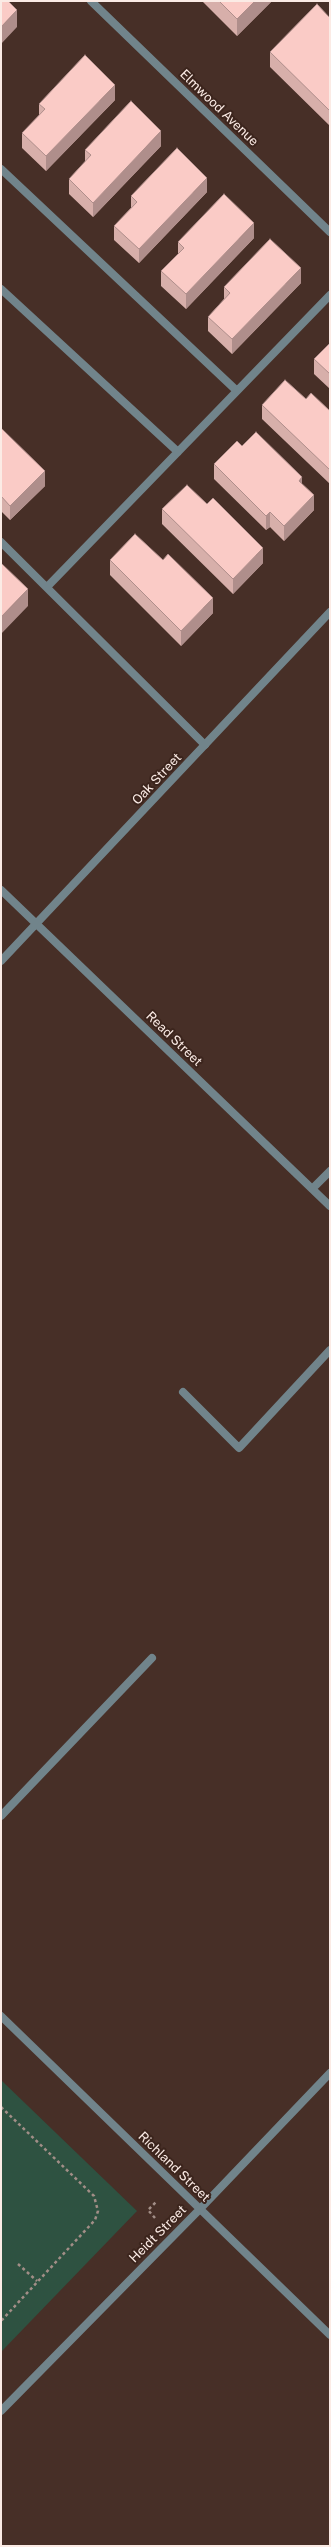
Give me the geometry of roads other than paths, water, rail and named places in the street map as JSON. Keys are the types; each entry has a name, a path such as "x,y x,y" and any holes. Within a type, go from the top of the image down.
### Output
{"street":[{"name":"Elmwood Avenue","path":"91,1 330,232"},
{"path":"1,169 237,391"},
{"path":"1,289 178,452"},
{"path":"47,587 330,295"},
{"path":"1,542 205,745"},
{"name":"Oak Street","path":"1,961 330,612"},
{"name":"Read Street","path":"1,890 330,1206"},
{"path":"312,1189 330,1171"},
{"path":"183,1392 239,1448 330,1350"},
{"path":"1,1816 152,1658"},
{"name":"Richland Street","path":"1,2016 330,2335"},
{"name":"Heidt Street","path":"1,2411 200,2209 330,2073"}]}
